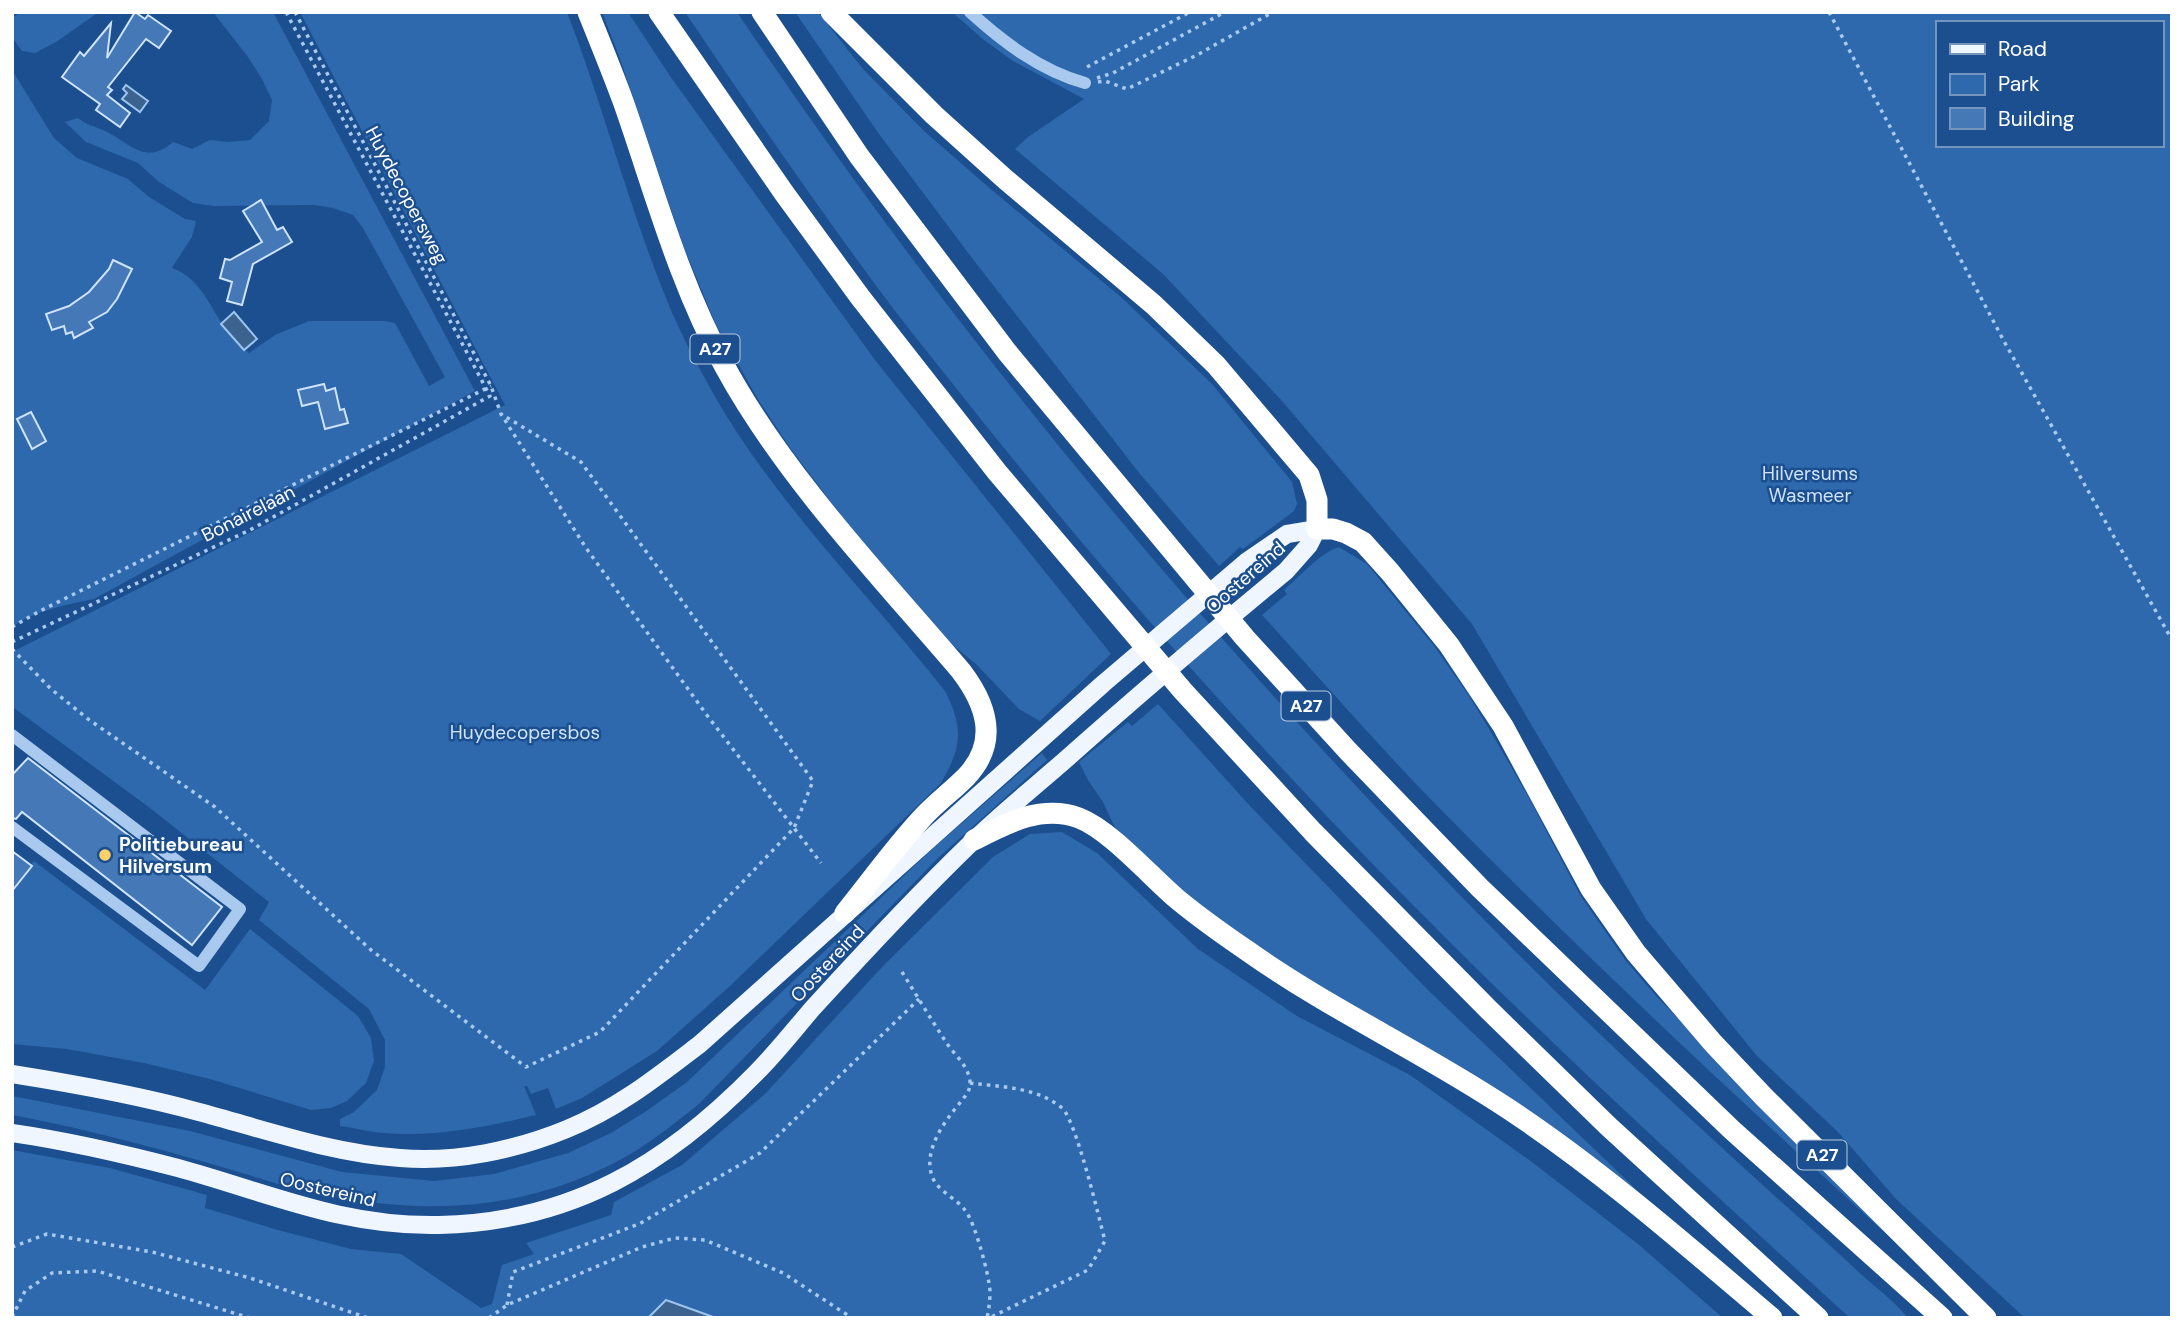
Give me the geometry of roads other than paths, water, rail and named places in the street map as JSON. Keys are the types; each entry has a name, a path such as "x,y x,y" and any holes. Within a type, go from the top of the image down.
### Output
{"highway":[{"name":"A27","path":"588,12 623,102 674,255 704,327 725,368 785,460 974,687 984,710 984,747 978,762 967,776 922,818 845,913"},
{"path":"659,12 860,298 997,472 1183,691 1313,832 1499,1020 1608,1126 1818,1318"},
{"name":"A27","path":"762,12 859,156 1007,352 1254,649 1480,888 1732,1130 1942,1318"},
{"path":"831,12 934,116 1154,305 1216,365 1309,475 1317,500 1317,529"},
{"name":"A27","path":"1317,529 1333,529 1363,542 1449,645 1503,726 1591,888 1609,917 1650,970 1764,1097 1986,1318"},
{"path":"974,840 1027,816 1062,814 1094,824 1176,898 1272,968 1459,1077 1552,1139 1772,1318"}],"main road":[{"name":"Oostereind","path":"12,1074 90,1086 198,1111 344,1151 403,1159 469,1155 537,1140 569,1129 633,1095 700,1044 1104,683 1246,562 1287,534 1317,529"},
{"name":"Oostereind","path":"12,1133 44,1137 179,1169 291,1204 362,1220 441,1225 479,1222 541,1211 575,1200 637,1170 705,1122 757,1072 911,903 974,840 1298,559 1317,529"}],"street":[{"path":"970,12 995,34 1030,58 1067,78 1085,83"},
{"path":"12,735 240,909 199,966 12,827"}],"place":[{"name":"Politiebureau Hilversum","path":"105,855"}],"park label":[{"name":"Hilversums Wasmeer","path":"1810,484"},
{"name":"Huydecopersbos","path":"525,732"}]}
